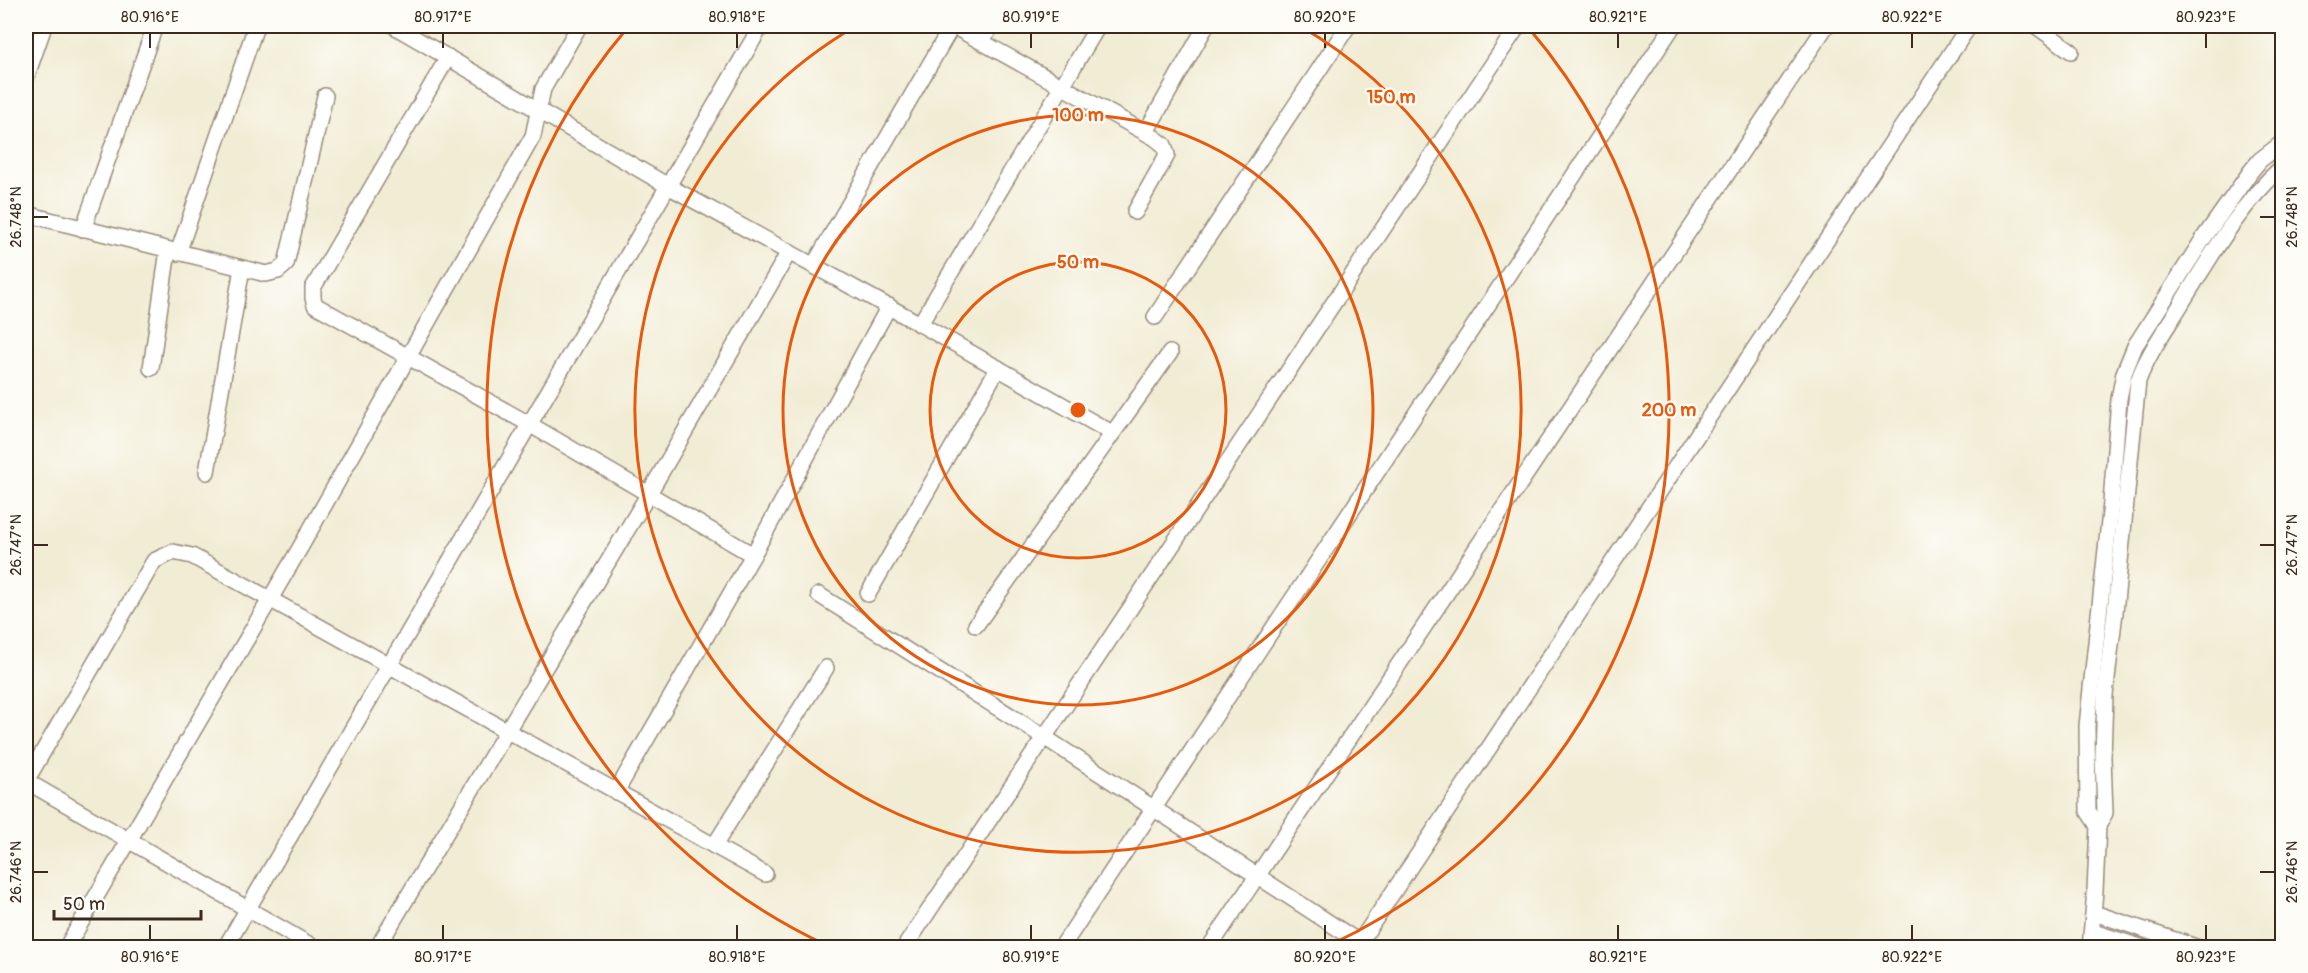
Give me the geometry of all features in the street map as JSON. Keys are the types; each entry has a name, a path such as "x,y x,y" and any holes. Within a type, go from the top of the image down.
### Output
{"street":[{"path":"26,78 44,26"},
{"path":"83,229 155,26"},
{"path":"151,368 173,252 256,26"},
{"path":"394,26 417,31 448,57 668,186 889,306 1112,433"},
{"path":"66,948 270,600 533,136 543,90 579,26"},
{"path":"225,948 761,26"},
{"path":"814,265 952,26 1146,132 1164,146 1167,155 1135,212"},
{"path":"982,41 991,26"},
{"path":"921,324 1098,26"},
{"path":"1146,132 1206,26"},
{"path":"1155,317 1348,26"},
{"path":"904,948 1518,26"},
{"path":"1061,948 1673,26"},
{"path":"1209,948 1826,26"},
{"path":"819,595 1044,737 1361,946 1969,26"},
{"path":"2036,26 2071,51"},
{"path":"448,57 313,288 315,305 529,424 753,555"},
{"path":"26,214 266,274 278,271 286,264 325,96"},
{"path":"2098,826 2088,811 2087,726 2111,503 2119,399 2124,374 2135,346 2205,236 2260,160 2283,143"},
{"path":"2090,948 2093,932 2098,826 2105,813 2104,695 2115,612 2138,381 2150,351 2208,259 2236,220 2283,167"},
{"path":"377,948 648,495 789,252"},
{"path":"207,472 242,268"},
{"path":"616,792 753,555 889,306"},
{"path":"976,625 1170,353"},
{"path":"868,594 998,368"},
{"path":"315,948 26,781 154,561 173,552 192,556 765,874"},
{"path":"714,846 826,668"},
{"path":"2094,913 2199,948"},
{"path":"2093,932 2143,948"}]}
